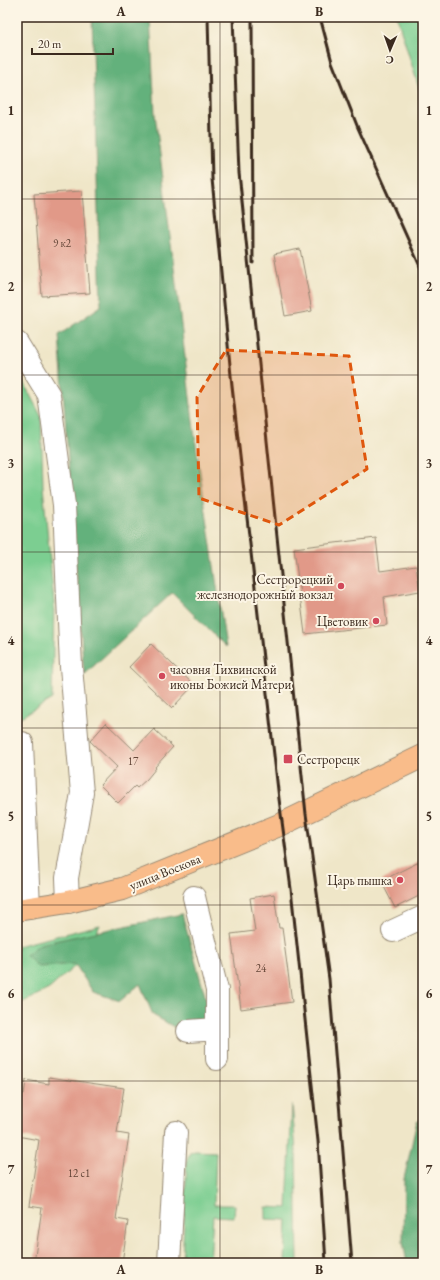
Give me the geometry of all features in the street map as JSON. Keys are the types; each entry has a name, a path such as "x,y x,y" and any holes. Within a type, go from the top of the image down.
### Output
{"main road":[{"name":"улица Воскова","path":"23,909 68,902 122,889 306,814 423,756"}],"lane":[{"path":"17,343 49,395 64,505 71,667 82,793 68,878 68,902"},
{"path":"22,743 23,909"},
{"path":"194,897 217,990 217,1059"},
{"path":"393,931 423,917"},
{"path":"188,1031 217,1029"},
{"path":"169,1263 176,1132"}],"highlighted area":[{"path":"226,350 349,356 367,469 279,525 199,498 197,397"}],"green space":[{"path":"92,17 150,17 155,114 195,438 226,647 172,593 84,675 59,335 101,306"},
{"path":"397,17 423,17 423,101"},
{"path":"17,370 41,416 43,486 54,603 52,699 17,719"},
{"path":"182,914 210,1013 195,1027 174,1027 153,1015 140,984 120,1001 93,992 75,964 38,967 26,955 40,944"},
{"path":"100,925 83,959 49,989 17,1005 17,946"},
{"path":"292,1104 296,1152 298,1263 285,1263 287,1220 266,1219 266,1207 287,1208"},
{"path":"423,1119 423,1263 407,1263 403,1242 404,1179 417,1121"},
{"path":"195,1151 216,1152 214,1205 235,1205 234,1217 213,1216 210,1263 182,1263 187,1159 190,1153"}],"building":[{"path":"82,191 90,293 42,296 34,194"},
{"path":"300,249 312,311 285,316 274,254"},
{"name":"Сестрорецкий железнодорожный вокзал","path":"376,538 380,571 416,566 420,591 384,597 387,625 305,634 294,548"},
{"name":"часовня Тихвинской иконы Божией Матери","path":"151,644 194,685 172,708 129,667"},
{"path":"106,723 134,750 154,729 173,747 155,767 156,768 147,779 137,788 135,786 118,803 100,785 117,767 90,741"},
{"path":"423,860 423,894 395,908 381,881"},
{"path":"274,894 279,928 282,928 292,1002 241,1009 231,934 255,931 250,898"},
{"path":"49,1077 124,1088 117,1133 129,1135 116,1219 128,1221 122,1263 34,1263 42,1208 29,1206 39,1140 17,1136 17,1093 24,1094 26,1080 49,1084"}],"railway":[{"path":"208,17 212,179 232,386 279,799 291,889 318,1141 326,1263"},
{"path":"233,17 239,173 306,814 329,979 352,1263"},
{"path":"252,17 253,263"},
{"path":"320,17 332,62 358,128 423,273"}],"place":[{"name":"Сестрорецкий железнодорожный вокзал","path":"341,586"},
{"name":"Цветовик","path":"376,621"},
{"name":"часовня Тихвинской иконы Божией Матери","path":"162,676"},
{"name":"Сестрорецк","path":"288,759"},
{"name":"Царь пышка","path":"400,880"}]}
